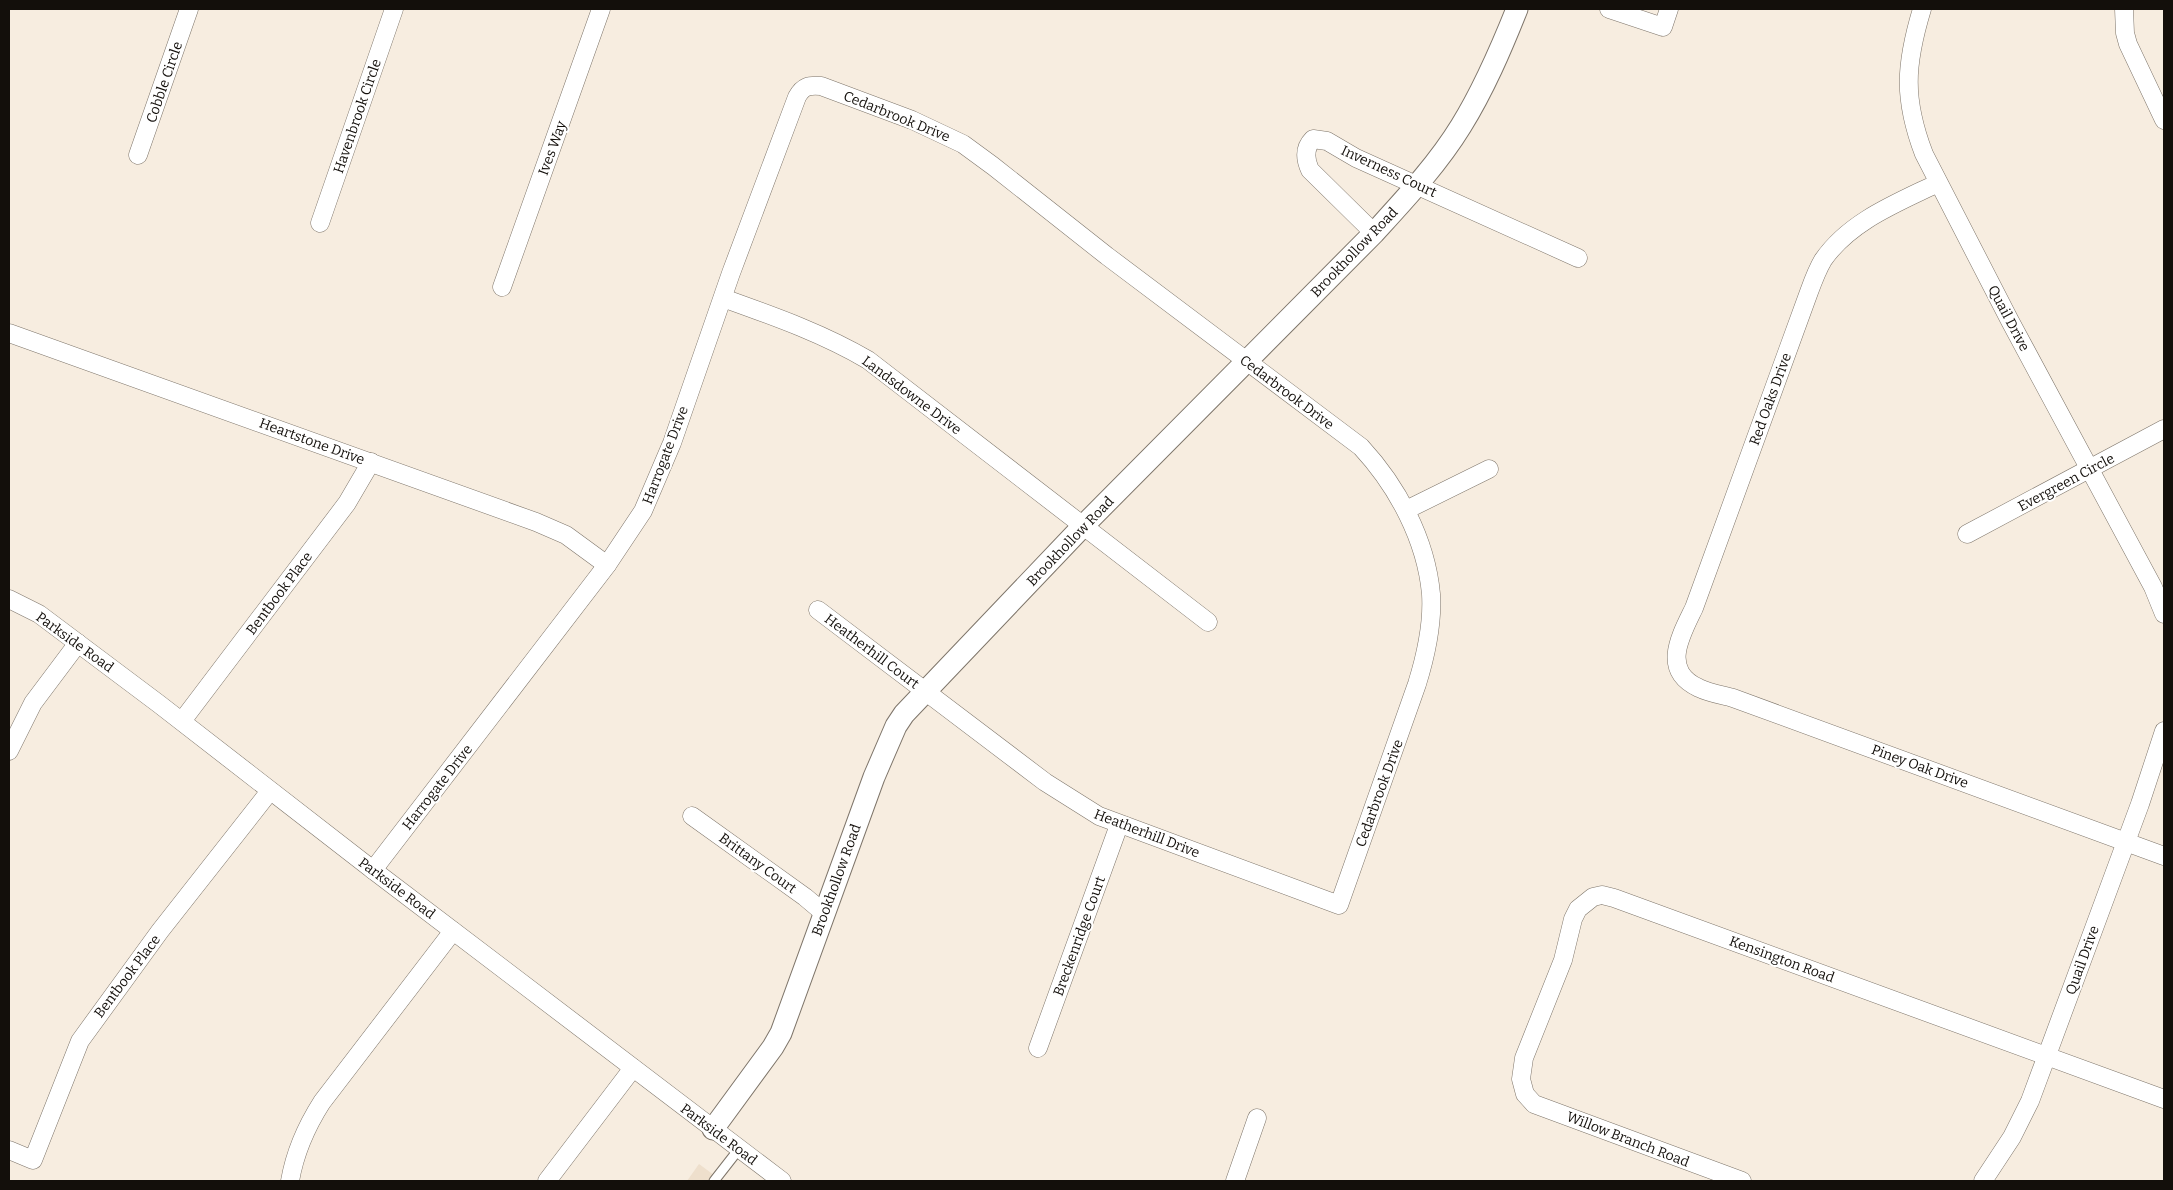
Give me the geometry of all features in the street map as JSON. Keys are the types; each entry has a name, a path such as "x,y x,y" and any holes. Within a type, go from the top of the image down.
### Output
{"street":[{"name":"Cobble Circle","path":"138,155 189,9"},
{"name":"Havenbrook Circle","path":"320,223 394,9"},
{"name":"Ives Way","path":"502,287 601,9"},
{"name":"Brookhollow Road","path":"713,1129 774,1047 787,1018 874,777 896,726 904,714 1082,527 1374,233 1416,186 1442,154 1465,119 1494,64 1517,9"},
{"path":"1609,9 1663,27 1669,9"},
{"name":"Quail Drive","path":"1922,9 1908,69 1910,108 1915,131 1938,183 2153,587 2164,614"},
{"path":"2124,9 2125,33 2128,44 2164,120"},
{"name":"Cedarbrook Drive","path":"801,90 811,85 821,86 912,120 962,144 994,166 1107,256 1361,447 1393,486 1406,510 1424,560 1430,593 1429,634 1425,658 1415,692 1340,905"},
{"name":"Harrogate Drive","path":"373,870 607,564 643,511 657,482 801,90"},
{"name":"Inverness Court","path":"1374,233 1310,170 1305,161 1309,143 1313,139 1327,141 1356,158 1416,186 1578,258"},
{"name":"Red Oaks Drive","path":"1680,671 1676,658 1678,642 1694,608 1809,292 1822,262 1831,249 1855,227 1886,208 1938,183"},
{"name":"Landsdowne Drive","path":"723,298 804,327 839,343 868,360 1082,527 1208,622"},
{"name":"Heartstone Drive","path":"9,333 556,530 607,564"},
{"name":"Evergreen Circle","path":"1967,534 2164,429"},
{"name":"Bentbook Place","path":"182,722 347,503 371,462"},
{"path":"1406,510 1489,469"},
{"name":"Parkside Road","path":"9,599 39,614 78,643 782,1181"},
{"name":"Heatherhill Court","path":"818,610 925,691"},
{"path":"9,751 33,704 78,643"},
{"name":"Piney Oak Drive","path":"1680,671 1684,678 1699,688 1733,698 2164,856"},
{"name":"Heatherhill Drive","path":"925,691 1068,798 1099,816 1119,825 1340,905"},
{"name":"Quail Drive","path":"1983,1181 2012,1137 2030,1101 2126,841 2164,731"},
{"name":"Bentbook Place","path":"9,1150 33,1160 80,1041 160,931 270,791"},
{"name":"Brittany Court","path":"692,816 805,897 824,913"},
{"name":"Breckenridge Court","path":"1038,1048 1119,825"},
{"name":"Kensington Road","path":"1523,1087 1521,1079 1524,1058 1563,960 1573,919 1578,909 1586,902 1593,897 1602,895 2164,1099"},
{"path":"290,1181 292,1166 301,1141 322,1102 453,931"},
{"path":"547,1181 633,1068"},
{"name":"Willow Branch Road","path":"1523,1087 1528,1100 1534,1104 1742,1181"},
{"path":"1235,1181 1257,1118"}],"lane":[{"path":"714,1181 739,1149"}],"shaded area":[{"path":"699,1164 722,1181 687,1181"}]}
